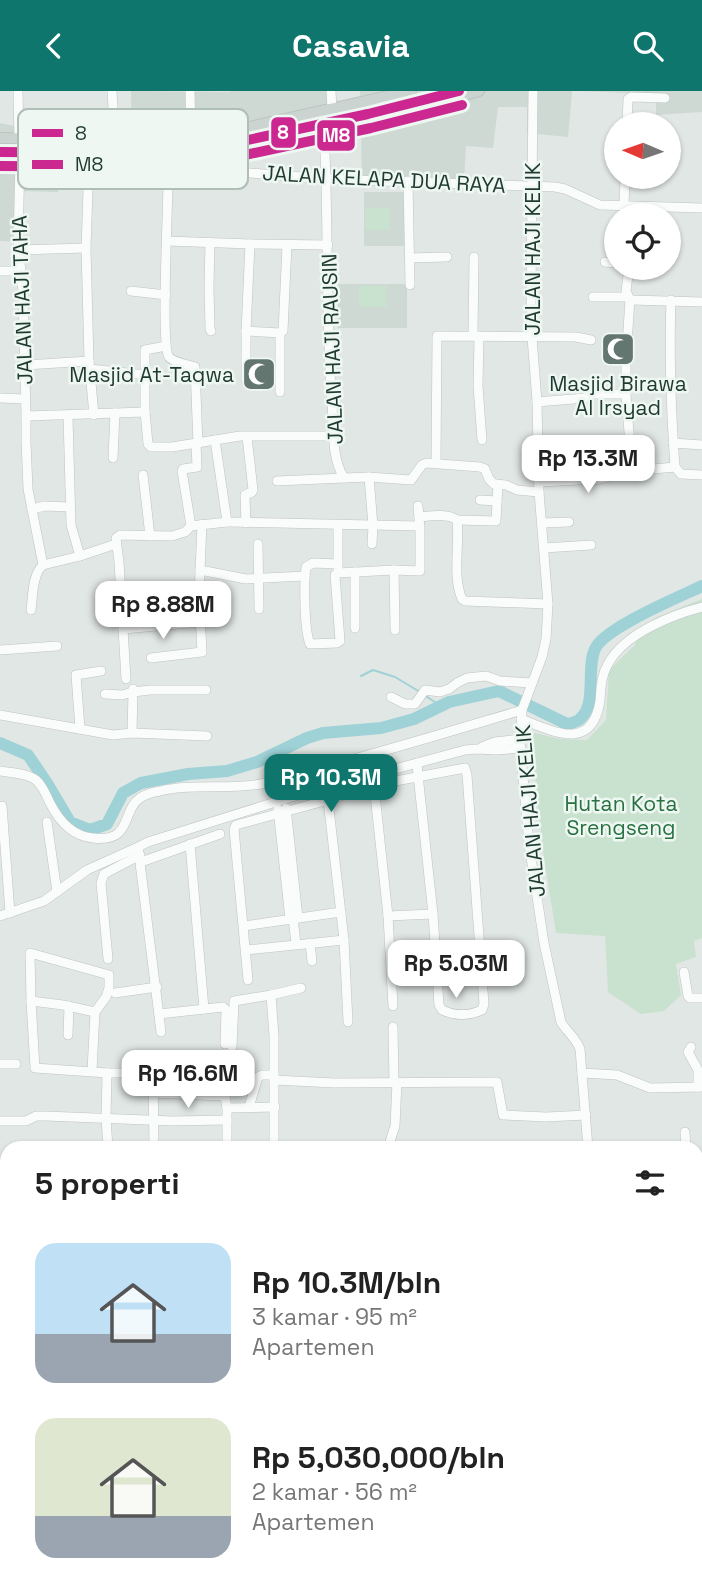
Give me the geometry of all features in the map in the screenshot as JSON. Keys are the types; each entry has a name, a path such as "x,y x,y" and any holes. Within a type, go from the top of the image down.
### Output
{"main road":[{"path":"248,148 479,91"},
{"path":"248,127 406,92"},
{"path":"0,138 18,138"},
{"path":"0,159 18,159"}],"street":[{"path":"18,91 18,109"},
{"path":"112,91 113,109"},
{"path":"190,91 190,109"},
{"path":"331,91 332,109"},
{"name":"JALAN HAJI KELIK","path":"533,91 532,337 548,604 542,657 522,712 521,743 529,844 546,955 561,1022 576,1039 580,1049 588,1141"},
{"path":"627,112 628,99 631,97 665,98"},
{"name":"JALAN HAJI RAUSIN","path":"324,130 329,362 334,436 338,465 344,478"},
{"name":"JALAN KELAPA DUA RAYA","path":"248,173 327,179 559,187 596,204 604,205"},
{"path":"408,181 410,285"},
{"name":"JALAN HAJI TAHA","path":"20,189 19,250 26,365 28,489 43,565"},
{"path":"88,189 86,248 94,415"},
{"path":"168,189 166,346 171,359 195,367 198,467 182,471 191,526"},
{"name":"JALAN KELAPA DUA RAYA","path":"681,209 702,208"},
{"path":"167,241 328,245"},
{"path":"210,242 208,288 211,331"},
{"path":"246,380 250,244"},
{"path":"280,392 280,333 283,331 287,245"},
{"path":"19,250 86,248"},
{"path":"409,258 447,257"},
{"path":"474,257 482,440"},
{"path":"0,271 21,271"},
{"path":"627,280 626,394 632,471"},
{"path":"131,291 166,295"},
{"path":"593,297 702,302"},
{"path":"671,300 675,467 681,474 702,475"},
{"path":"246,331 280,333"},
{"path":"436,463 438,335 576,337 591,340"},
{"path":"166,346 146,350 145,412 150,447 197,444 240,436 334,436"},
{"path":"26,365 90,365 145,375"},
{"path":"537,402 585,398 590,394 626,394"},
{"path":"0,398 25,399"},
{"path":"26,416 145,412"},
{"path":"113,458 115,413"},
{"path":"68,416 69,507 80,556"},
{"path":"246,523 246,495 253,490 247,437"},
{"path":"215,440 228,521"},
{"path":"673,443 702,445"},
{"path":"277,481 369,477 411,480 424,464 436,463 482,468 489,479 517,490 600,479 632,471 675,467"},
{"path":"142,475 150,536"},
{"path":"369,477 372,544"},
{"path":"132,733 116,538 120,535 172,536 185,532 191,526 228,521 373,526 447,516 457,520 495,522 498,484"},
{"path":"480,500 497,501"},
{"path":"32,509 45,506 69,507"},
{"path":"338,525 338,568 335,575 340,641 309,643 306,567 310,564 338,568 355,572 421,571 418,506"},
{"path":"457,520 459,593 462,599 548,604"},
{"path":"542,523 569,522"},
{"path":"151,658 202,652 199,595 202,524"},
{"path":"31,610 38,568 117,544"},
{"path":"258,544 260,609"},
{"path":"544,548 591,545"},
{"path":"394,570 395,630"},
{"path":"200,571 258,579 305,576"},
{"path":"355,572 355,628"},
{"path":"167,598 199,595"},
{"path":"0,771 28,776 36,781 64,825 89,838 104,839 117,834 125,826 140,798 162,790 230,788 263,783 522,712 550,731 569,735 584,731 594,721 603,675 608,662 619,650 647,629 702,607"},
{"path":"122,629 200,622"},
{"path":"0,650 57,646"},
{"path":"80,729 76,675 101,670"},
{"path":"391,697 405,704 415,704 425,690 449,689 467,678 486,676 532,686"},
{"path":"130,686 150,690 206,690"},
{"path":"105,694 122,695 130,686"},
{"path":"0,715 113,735 132,733 207,736"},
{"path":"108,960 101,883 104,874 140,855 148,842 280,800 464,750 496,750 521,743"},
{"path":"247,980 235,827 373,785 418,775 463,768 466,770 484,1007 479,1012 455,1015 440,1008 433,914 418,775 417,763"},
{"path":"373,785 388,916 393,1006"},
{"path":"280,800 296,944"},
{"path":"328,800 344,940 348,1022"},
{"path":"2,806 10,913"},
{"path":"47,822 57,892"},
{"path":"0,916 44,901 87,870 219,834"},
{"path":"190,844 204,1009"},
{"path":"140,855 162,1032"},
{"path":"244,926 341,912"},
{"path":"388,916 433,914"},
{"path":"246,950 344,940"},
{"path":"310,943 312,961"},
{"path":"92,1071 95,1012 105,1000 110,977 107,973 31,953 35,1068 107,1073 141,1073"},
{"path":"684,972 688,996 702,997"},
{"path":"116,993 157,987"},
{"path":"159,1014 223,1007 226,1010 229,1045 234,1000 301,988"},
{"path":"271,995 274,1036 274,1141"},
{"path":"31,1000 95,1012"},
{"path":"68,1035 69,1006"},
{"path":"390,1141 395,1126 393,1027"},
{"path":"582,1073 617,1075 650,1088 700,1087 698,1070 688,1052 691,1047"},
{"path":"0,1064 16,1064"},
{"path":"153,1069 154,1141"},
{"path":"107,1073 108,1141"},
{"path":"221,1073 227,1108 228,1141"},
{"path":"249,1107 258,1077 262,1075 334,1083 498,1083 504,1115 586,1115"},
{"path":"152,1093 225,1096"},
{"path":"32,1106 32,1118"},
{"path":"227,1108 275,1107"},
{"path":"0,1121 26,1121 36,1116 227,1120"},
{"path":"685,1132 685,1141"}],"shaded area":[{"path":"131,91 329,91 332,132 248,145 248,109 131,109"},
{"path":"360,91 572,91 568,137 527,133 527,107 498,107 493,148 466,146 464,181 362,179"},
{"path":"578,91 702,91 702,112 656,112 656,94"},
{"path":"0,123 18,126 18,189 58,189 58,192 19,191 17,242 0,241"},
{"path":"364,192 405,192 405,246 364,246"},
{"path":"338,284 407,284 407,328 338,328"}],"green space":[{"path":"365,208 390,208 390,230 365,230"},
{"path":"359,286 387,286 387,307 359,307"},
{"name":"Hutan Kota Srengseng","path":"702,599 702,938 694,941 696,957 676,964 681,995 664,1011 641,1014 608,992 605,936 556,933 542,845 531,737 535,733 560,739 587,740 606,720 609,670 635,645 640,628 657,617"}],"waterway":[{"path":"0,743 28,755 70,822 90,830 107,824 123,793 141,783 188,774 227,771 257,762 323,733 381,728 414,719 449,702 499,691 567,724 577,721 586,712 590,695 592,657 601,641 643,614 702,586"},
{"path":"361,676 373,670 395,677 420,692"},
{"path":"424,695 441,706"}],"transit line":[{"name":"8","path":"248,140 459,91"},
{"name":"M8","path":"248,154 462,105"},
{"name":"8","path":"0,152 18,152"},
{"name":"M8","path":"0,166 18,166"}],"place":[{"name":"Masjid Birawa Al Irsyad","path":"618,349"},
{"name":"Masjid At-Taqwa","path":"259,374"}]}
